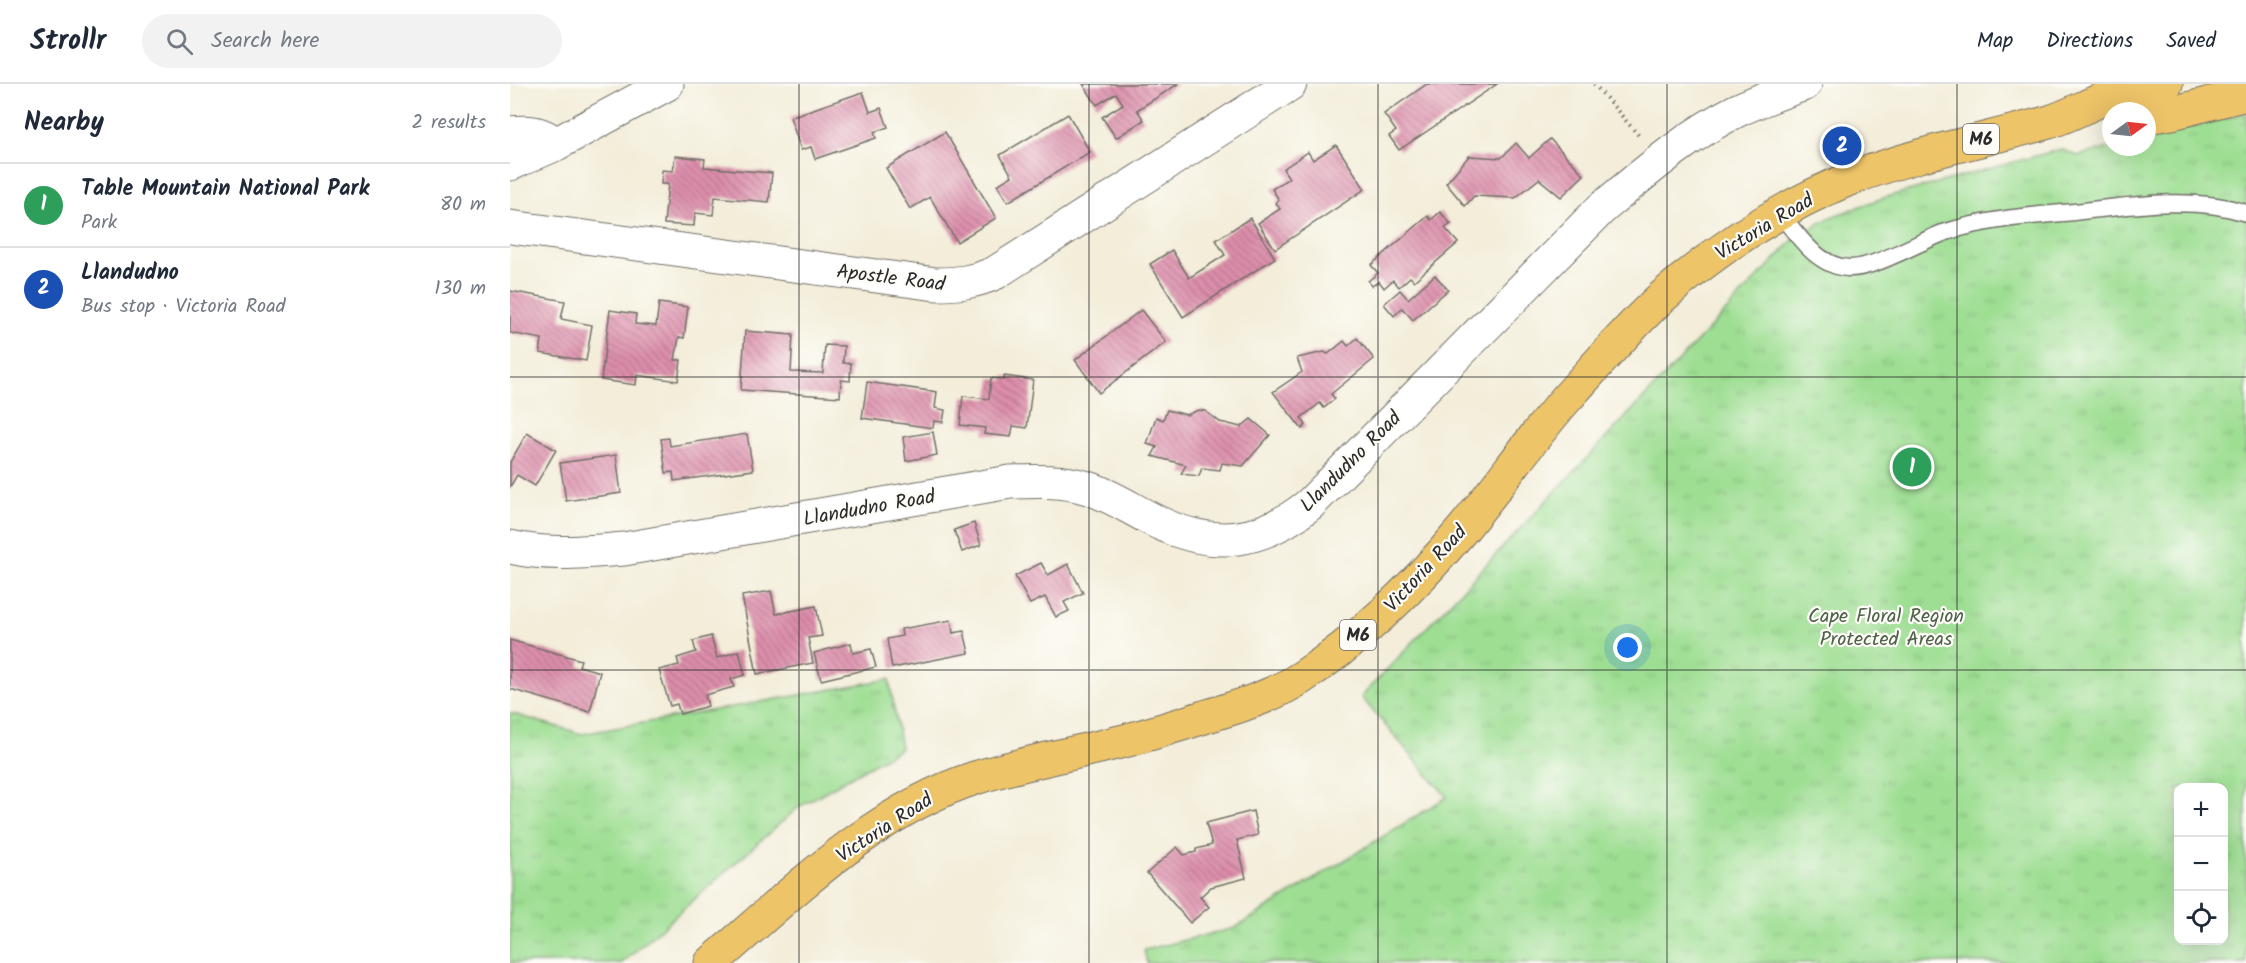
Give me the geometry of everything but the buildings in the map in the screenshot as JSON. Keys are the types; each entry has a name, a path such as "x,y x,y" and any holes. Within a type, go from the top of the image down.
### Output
{"main road":[{"name":"Victoria Road","path":"711,963 844,850 926,796 975,778 1134,738 1223,711 1266,696 1299,679 1379,617 1428,569 1563,402 1659,300 1707,261 1780,213 1830,188 1885,167 1965,143 2055,121 2108,98 2246,94"},
{"name":"Victoria Road","path":"2055,121 2102,122"}],"street":[{"path":"510,164 556,144 667,84"},
{"name":"Apostle Road","path":"510,227 936,284 959,284 979,280 995,273 1290,84"},
{"name":"Llandudno Road","path":"510,547 530,552 574,553 624,549 1010,482 1038,481 1087,488 1159,523 1205,539 1260,534 1293,518 1310,504 1601,209 1661,160 1734,112 1805,84"},
{"path":"510,133 529,131 545,135 556,144"}],"lane":[{"path":"1780,213 1808,248 1836,266 1848,268 1872,263 1943,233 1974,224 2019,217 2144,204 2199,204 2246,213"}],"path":[{"path":"1594,84 1661,160"}],"green space":[{"name":"Cape Floral Region Protected Areas","path":"2246,113 2246,963 1147,963 1144,950 1235,928 1447,797 1361,697 1796,237 1831,217 1883,198 2061,149 2078,156 2102,150 2102,156 2156,156 2156,136"},
{"path":"889,679 901,748 800,806 622,963 510,963 510,713 582,734"}],"place":[{"name":"Llandudno","path":"1842,146"},
{"name":"Table Mountain National Park","path":"1912,467"}]}
